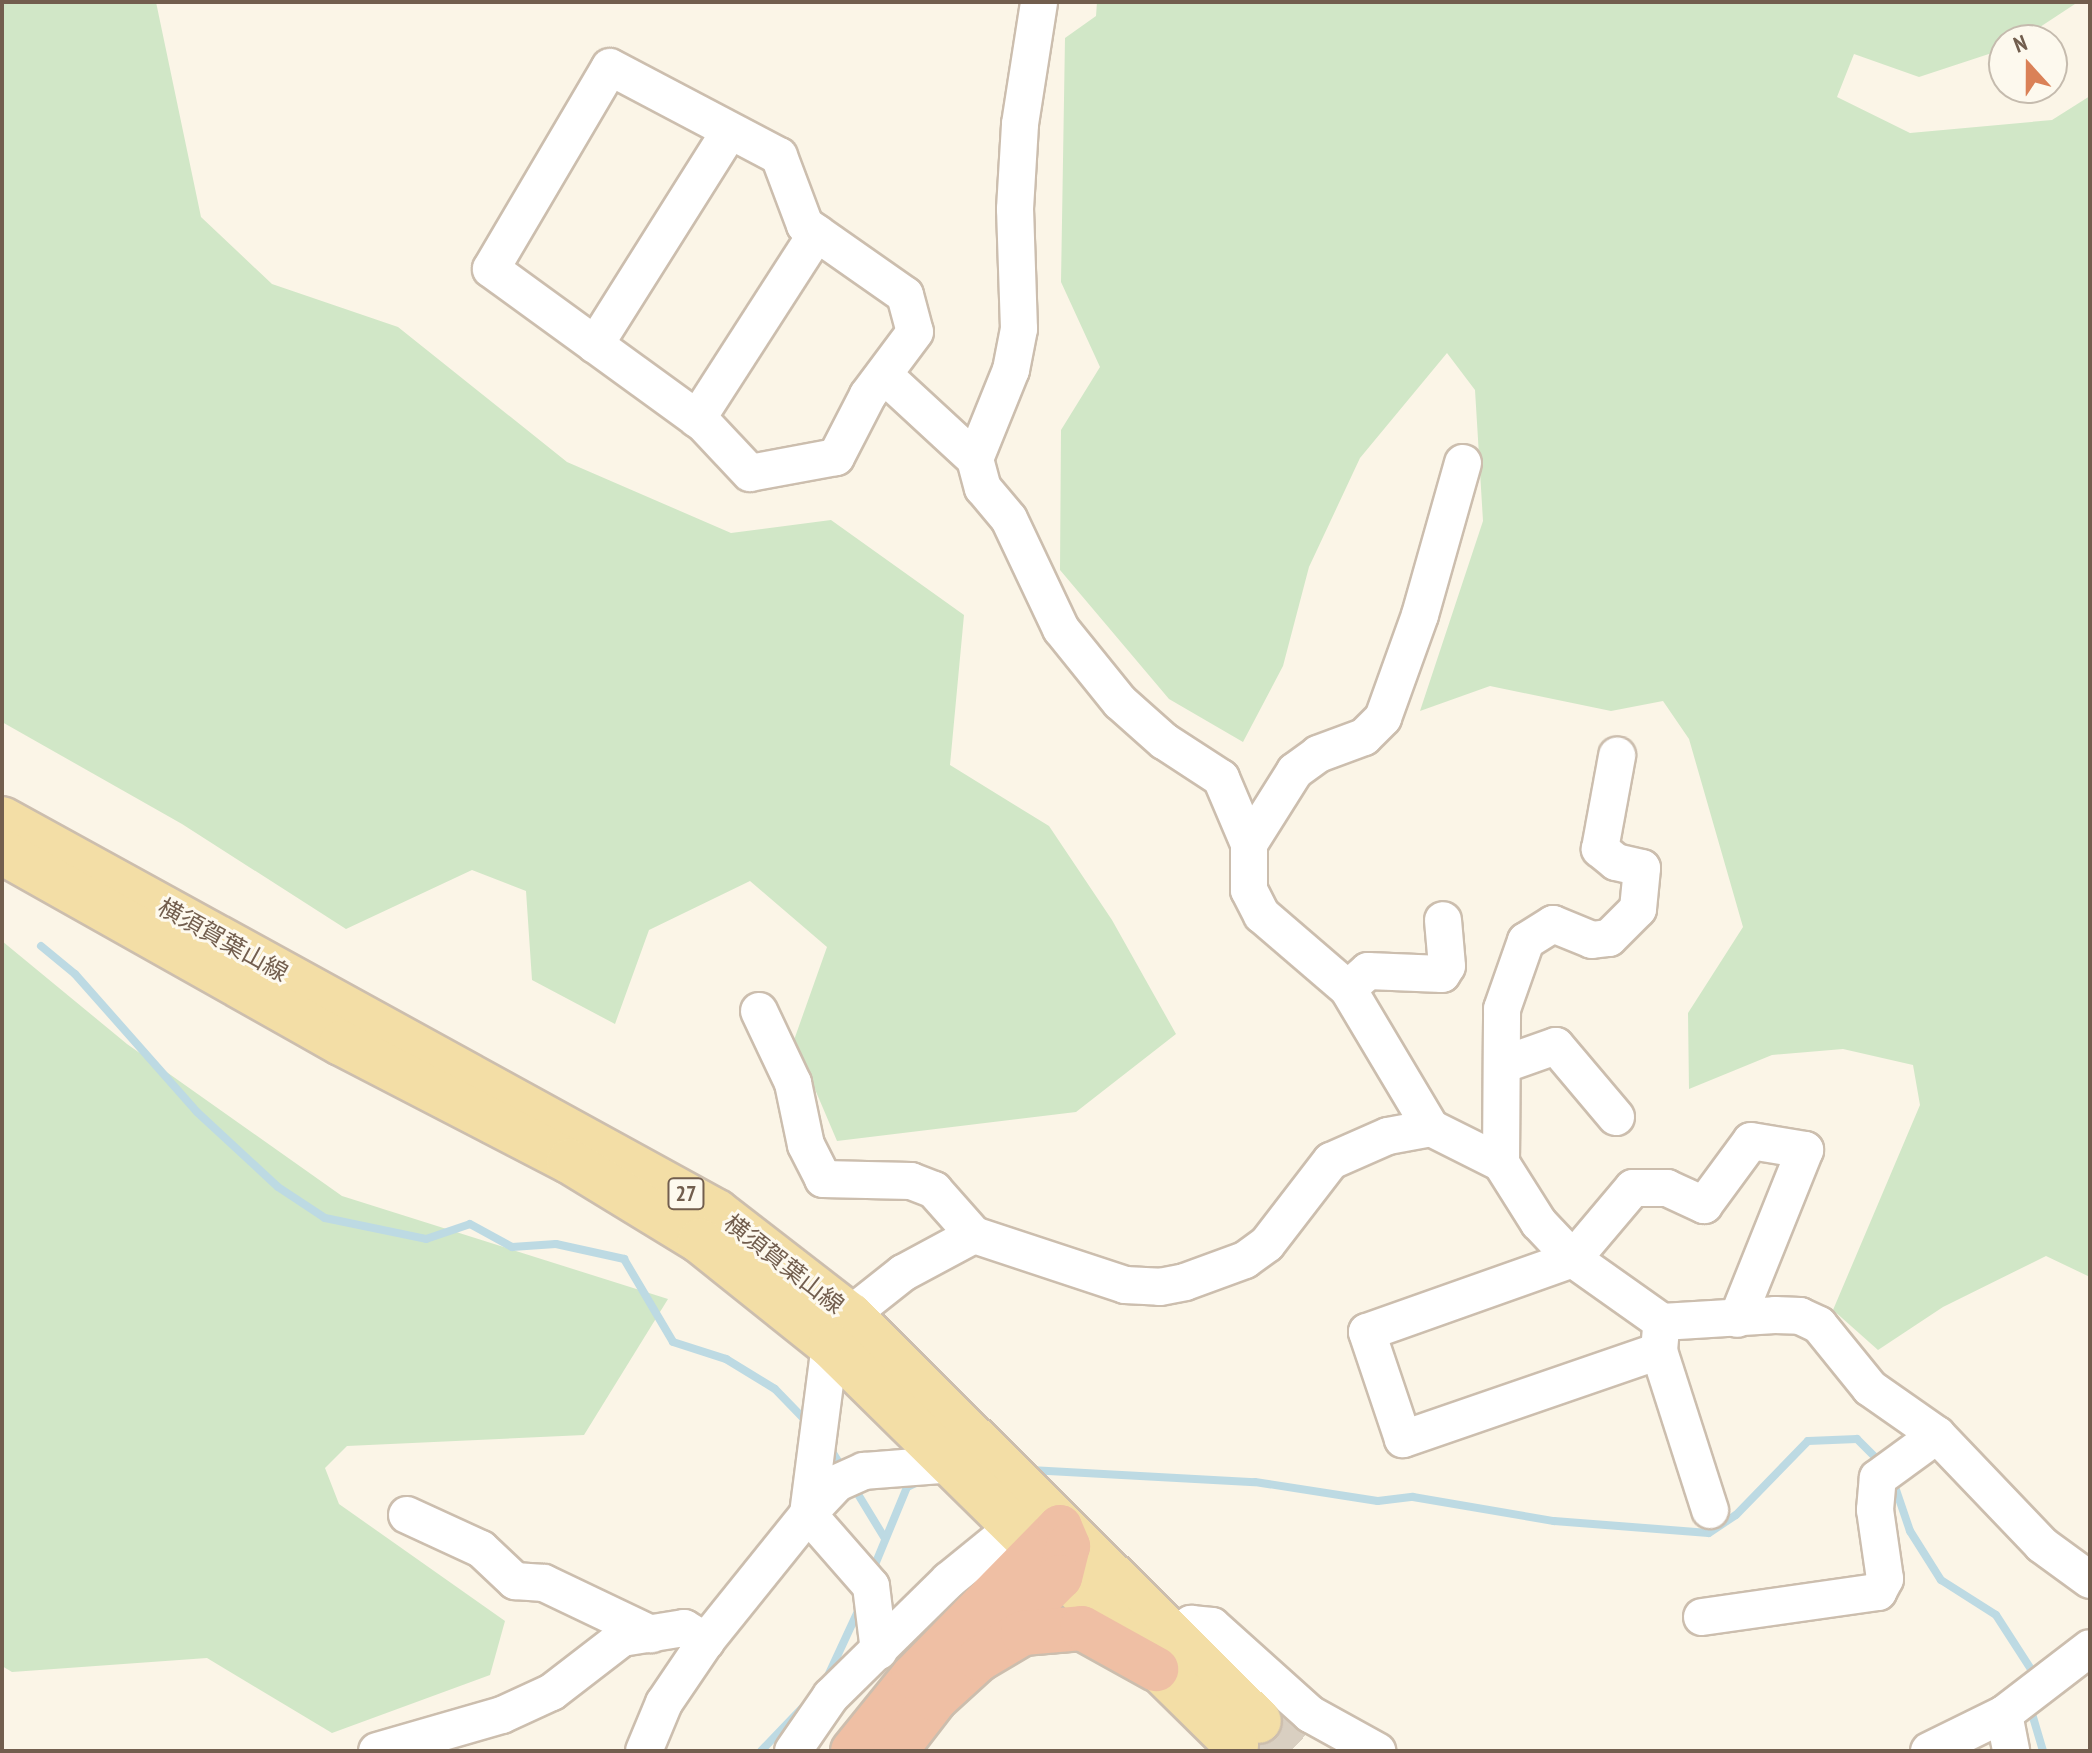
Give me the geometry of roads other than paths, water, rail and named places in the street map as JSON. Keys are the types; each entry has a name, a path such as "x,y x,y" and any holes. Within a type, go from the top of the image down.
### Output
{"highway":[{"path":"979,1659 1042,1546"},
{"path":"853,1751 913,1677 1042,1546"},
{"path":"895,1751 935,1699 979,1659 1023,1633 1082,1628 1164,1654"}],"main road":[{"name":"横須賀葉山線","path":"2,819 717,1212 840,1330 1042,1546"},
{"name":"横須賀葉山線","path":"2,852 341,1043 569,1161 840,1330 952,1464 1164,1654 1247,1733"}],"street":[{"path":"975,459 1011,370 1019,329 1015,209 1020,124 1039,2"},
{"path":"610,67 729,132 779,156 805,225 905,295 915,332 868,395 836,457 750,473 697,419 491,269 610,67"},
{"path":"595,345 729,132"},
{"path":"697,419 817,233"},
{"path":"885,376 975,459 983,488 1009,519 1061,629 1120,702 1164,741 1221,778 1249,844 1249,890 1262,915 1348,989 1431,1128 1501,1163 1539,1223 1573,1259 1661,1336 1710,1510"},
{"path":"1249,844 1295,771 1318,754 1364,737 1383,718 1420,615 1463,463"},
{"path":"1501,1163 1502,1009 1526,941 1553,924 1592,940 1609,938 1638,909 1642,868 1616,862 1600,849 1617,756"},
{"path":"1348,989 1368,971 1442,974 1447,966 1443,920"},
{"path":"759,1011 793,1083 806,1145 823,1179 911,1181 934,1190 974,1235 1125,1285 1160,1287 1185,1282 1245,1260 1267,1244 1331,1161 1388,1136 1431,1128"},
{"path":"1502,1065 1556,1046 1616,1117"},
{"path":"1737,1319 1805,1150 1751,1141 1704,1205 1667,1188 1633,1188 1573,1259 1367,1332 1403,1439 1661,1336 1737,1319 1800,1316 1819,1325 1870,1388 1937,1435 2042,1545 2090,1580"},
{"path":"808,1514 840,1330 938,1250 974,1235"},
{"path":"1702,1617 1878,1592 1885,1579 1875,1510 1878,1478 1937,1435"},
{"path":"644,1751 664,1703 706,1641 808,1514 837,1483 864,1471 952,1464"},
{"path":"808,1514 871,1586 879,1651"},
{"path":"407,1515 481,1549 515,1581 544,1583 651,1634"},
{"path":"793,1751 831,1696 949,1580 1042,1546"},
{"path":"1164,1654 1191,1624 1212,1626 1310,1714 1377,1751"},
{"path":"377,1751 502,1715 552,1692 622,1638 684,1628 706,1641"},
{"path":"1929,1751 2004,1714 2090,1648"},
{"path":"2004,1714 2011,1751"},
{"path":"477,1751 502,1715"}],"waterway":[{"path":"41,946 75,974 197,1112 278,1187 325,1218 426,1239 470,1224 512,1247 556,1244 624,1259 673,1342 726,1359 775,1389 808,1423"},
{"path":"1030,1470 1255,1482 1378,1501 1413,1497 1554,1521 1709,1533 1736,1515 1808,1441 1857,1439 1881,1463"},
{"path":"828,1445 844,1471"},
{"path":"872,1572 907,1487 920,1481"},
{"path":"1893,1481 1910,1531 1941,1580 1996,1615 2036,1677"},
{"path":"853,1486 884,1537"},
{"path":"827,1678 860,1607"},
{"path":"761,1751 803,1707"},
{"path":"2030,1707 2043,1751"}],"tunnel":[{"path":"1259,1721 1292,1751"}]}
